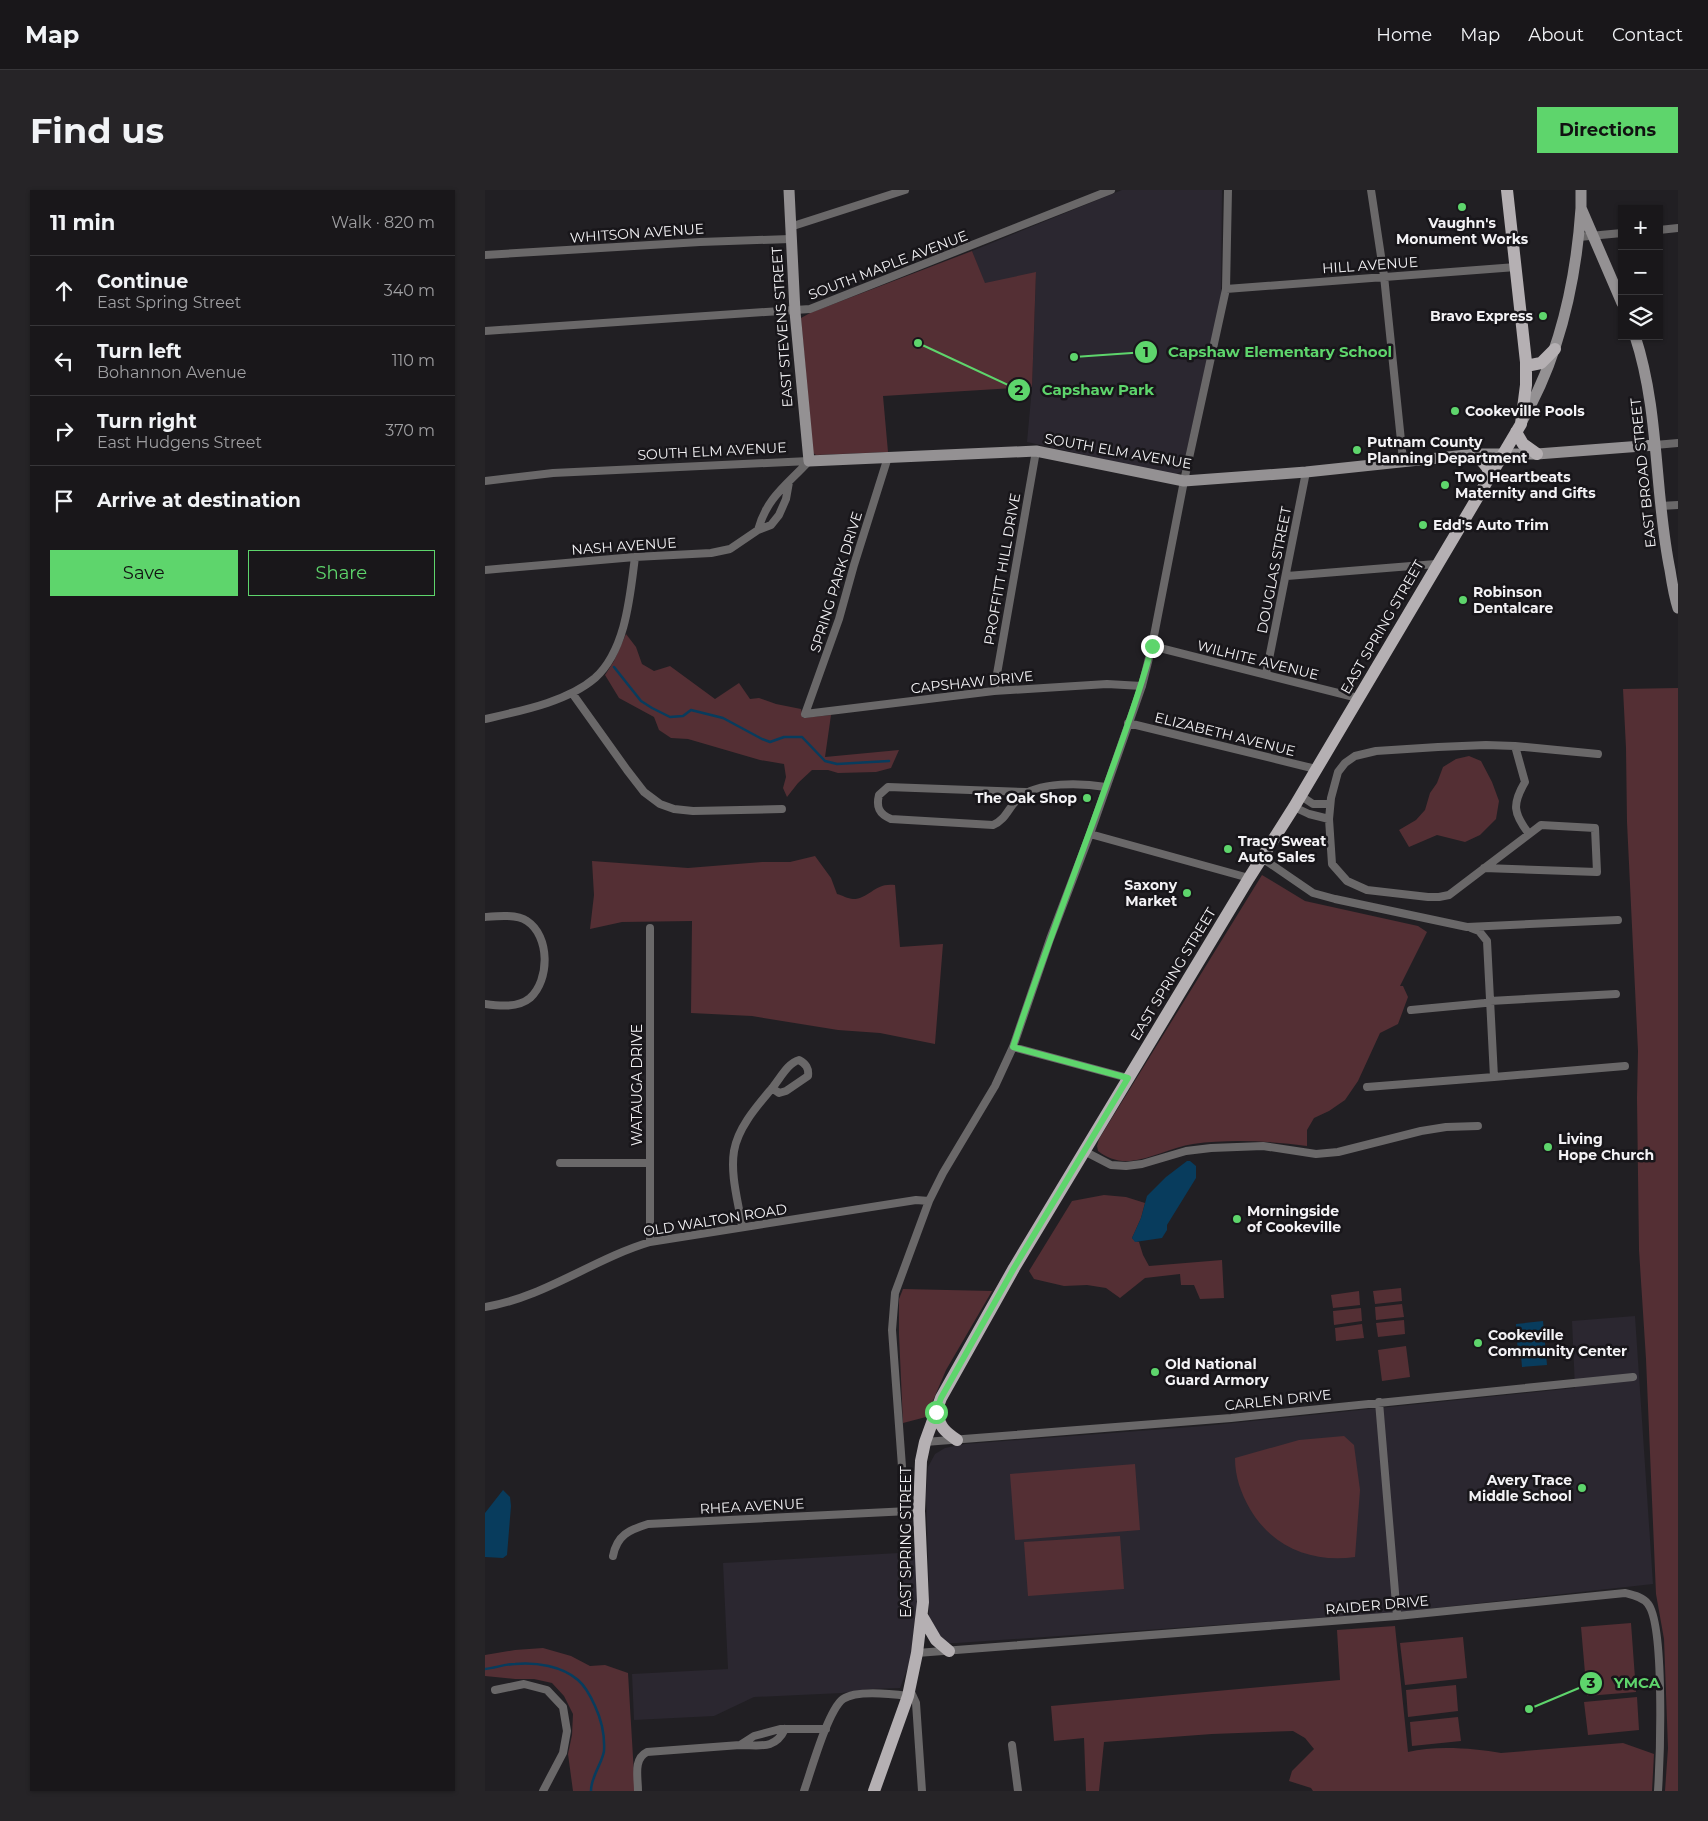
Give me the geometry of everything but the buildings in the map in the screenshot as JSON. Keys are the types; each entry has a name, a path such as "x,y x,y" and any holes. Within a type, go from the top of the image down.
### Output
{"main road":[{"name":"EAST SPRING STREET","path":"875,1791 909,1693 917,1653 922,1615 923,1572 914,1511 925,1442 941,1398 1014,1268 1249,878 1298,801 1518,428 1526,385 1526,366 1507,190"},
{"path":"1526,366 1541,363 1555,349"},
{"path":"1518,428 1523,444 1537,454"},
{"path":"1476,454 1487,467 1490,475"},
{"path":"936,1412 944,1431 957,1440"},
{"path":"922,1615 936,1640 949,1651"}],"street":[{"name":"EAST STEVENS STREET","path":"789,190 795,312 809,461"},
{"path":"790,227 905,190"},
{"name":"SOUTH MAPLE AVENUE","path":"485,331 795,312 810,309 1111,190"},
{"path":"914,1511 904,1494 893,1330 895,1293 929,1201 961,1141 995,1086 1013,1047 1142,686 1152,646 1184,481 1226,289 1228,190"},
{"path":"1371,190 1383,276 1403,460"},
{"path":"1518,428 1534,401 1555,349 1569,294 1579,237 1581,190"},
{"path":"1581,208 1619,295"},
{"path":"1663,230 1678,228"},
{"path":"1579,237 1618,234"},
{"name":"WHITSON AVENUE","path":"485,256 701,242 790,239"},
{"name":"HILL AVENUE","path":"1226,289 1516,267"},
{"name":"EAST BROAD STREET","path":"1636,340 1647,382 1660,506 1677,605"},
{"path":"1655,445 1678,443"},
{"name":"SOUTH ELM AVENUE","path":"485,481 553,473 1036,451 1184,481 1306,472 1403,460 1476,454 1537,454 1655,445"},
{"name":"PROFFITT HILL DRIVE","path":"994,691 1036,451"},
{"name":"SPRING PARK DRIVE","path":"805,714 839,619 888,457"},
{"name":"NASH AVENUE","path":"758,530 761,517 774,496 809,461"},
{"name":"DOUGLAS STREET","path":"1266,674 1287,576 1306,472"},
{"name":"NASH AVENUE","path":"485,570 635,557 711,553 730,549 758,530 771,525 779,515 786,499 789,482"},
{"path":"1660,506 1678,505"},
{"path":"485,718 540,704 572,693 595,677 610,659 621,635 630,600 635,557"},
{"path":"1287,576 1437,564"},
{"name":"WILHITE AVENUE","path":"1152,646 1358,698"},
{"name":"CAPSHAW DRIVE","path":"805,714 994,691 1107,684 1142,686"},
{"path":"572,693 633,777 645,792 660,804 674,809 693,811 782,809"},
{"name":"ELIZABETH AVENUE","path":"1128,723 1316,769"},
{"path":"1484,868 1597,872 1595,828 1541,825 1484,868 1449,895 1428,897 1367,890 1347,881 1332,864 1329,818 1338,772 1345,763 1355,756 1376,751 1486,745 1598,754"},
{"path":"1515,746 1525,782 1517,794 1516,814 1529,834"},
{"path":"1026,792 1011,805 999,823 993,825 891,820 883,816 877,802 879,795 889,787 1026,792 1072,784 1090,784 1106,787"},
{"path":"1298,801 1313,804 1331,804"},
{"path":"1298,801 1309,814 1329,818"},
{"path":"1090,834 1249,878"},
{"path":"1262,858 1313,893 1479,931 1487,941 1494,1077"},
{"path":"485,917 515,917 527,920 536,930 542,942 545,956 540,985 529,998 515,1004 497,1006 485,1004"},
{"path":"1467,927 1618,920"},
{"name":"WATAUGA DRIVE","path":"650,928 650,1242"},
{"path":"1411,1010 1485,1003 1491,1000 1615,994"},
{"path":"1013,1047 1128,1078"},
{"path":"742,1227 734,1173 734,1151 741,1132 752,1113 772,1088 793,1062 799,1060 805,1064 808,1076 786,1091 779,1093 772,1088"},
{"path":"1367,1087 1625,1066"},
{"path":"1084,1151 1111,1165 1126,1166 1141,1164 1187,1151 1211,1148 1263,1146 1316,1154 1338,1152 1421,1131 1446,1127 1478,1126"},
{"path":"560,1162 650,1163"},
{"name":"OLD WALTON ROAD","path":"485,1306 516,1300 547,1288 628,1249 650,1242 916,1200 929,1201"},
{"name":"CARLEN DRIVE","path":"925,1442 1222,1419 1633,1377"},
{"path":"1379,1402 1397,1616"},
{"name":"RHEA AVENUE","path":"613,1556 615,1544 624,1535 635,1528 648,1524 914,1511"},
{"name":"RAIDER DRIVE","path":"917,1653 1397,1616 1625,1593 1638,1596 1649,1604 1655,1618 1660,1686 1658,1791"},
{"path":"495,1690 525,1684 547,1690 563,1706 567,1731 563,1753 543,1791"},
{"path":"804,1791 826,1728 837,1704 845,1698 882,1693 909,1693 916,1703 922,1791"},
{"path":"740,1745 754,1736 785,1729 826,1728"},
{"path":"638,1791 638,1761 642,1754 647,1752 773,1744 778,1742 785,1729"},
{"path":"1012,1746 1018,1791"}],"shaded area":[{"path":"1122,190 1222,190 1221,298 1182,471 1175,475 1027,442 1032,387 1036,273 985,284 972,251"},
{"path":"972,251 985,283 1036,272 1032,387 883,396 888,452 816,455 813,453 801,318"},
{"path":"626,634 636,647 642,664 654,671 670,666 715,699 739,683 750,699 759,698 801,709 803,718 831,715 825,757 899,750 891,768 876,772 838,773 828,770 812,770 787,797 783,788 786,777 784,764 760,760 688,739 671,738 659,730 654,717 619,698 605,675 614,661"},
{"path":"1678,688 1678,1791 1665,1791 1668,1748 1664,1639 1656,1594 1646,1359 1639,1250 1638,1051 1627,822 1623,689"},
{"path":"1469,756 1481,761 1492,782 1499,801 1496,819 1480,835 1465,842 1437,835 1409,847 1399,830 1416,820 1425,810 1430,793 1437,783 1443,767 1456,759"},
{"path":"815,856 831,878 837,894 847,898 859,898 882,886 895,885 900,947 943,944 935,1044 880,1033 838,1030 752,1016 691,1013 692,921 622,922 590,929 594,895 592,861 688,868 762,862 790,862"},
{"path":"1262,875 1305,901 1418,926 1427,932 1400,986 1403,986 1408,997 1398,1024 1380,1033 1358,1081 1345,1100 1314,1118 1307,1130 1307,1146 1235,1141 1193,1144 1130,1161 1117,1160 1105,1156 1098,1151 1099,1139"},
{"path":"1104,1195 1126,1197 1145,1203 1132,1238 1139,1242 1149,1266 1222,1260 1224,1298 1200,1299 1194,1285 1181,1285 1180,1274 1145,1278 1120,1298 1106,1288 1087,1285 1064,1286 1034,1279 1029,1271 1072,1201"},
{"path":"1401,1288 1402,1301 1375,1304 1373,1291"},
{"path":"903,1289 992,1291 946,1370 926,1417 903,1423 899,1299"},
{"path":"1359,1291 1360,1305 1333,1308 1331,1295"},
{"path":"1402,1304 1404,1317 1376,1320 1375,1307"},
{"path":"1361,1308 1362,1321 1334,1325 1333,1311"},
{"path":"1635,1316 1653,1584 1390,1613 957,1643 946,1643 936,1637 929,1617 926,1494 928,1467 935,1454 945,1448 965,1444 1204,1426 1575,1388 1572,1321"},
{"path":"1404,1320 1405,1334 1378,1337 1376,1323"},
{"path":"1362,1324 1364,1338 1336,1341 1335,1328"},
{"path":"1406,1346 1410,1377 1382,1381 1378,1350"},
{"path":"1344,1436 1354,1445 1360,1490 1355,1557 1324,1557 1295,1550 1270,1533 1250,1509 1239,1485 1235,1458 1299,1440"},
{"path":"1135,1464 1140,1530 1015,1540 1010,1474"},
{"path":"1120,1536 1124,1589 1028,1596 1024,1542"},
{"path":"916,1552 917,1604 910,1662 900,1688 754,1697 714,1716 634,1720 632,1674 728,1669 723,1563"},
{"path":"1631,1623 1636,1692 1587,1696 1581,1627"},
{"path":"1395,1626 1408,1752 1430,1748 1455,1748 1501,1753 1623,1743 1654,1754 1652,1791 1313,1791 1311,1788 1289,1781 1292,1771 1314,1749 1305,1738 1293,1731 1212,1734 1104,1742 1099,1791 1086,1791 1084,1738 1054,1741 1051,1706 1340,1680 1337,1630"},
{"path":"1463,1637 1467,1678 1405,1685 1400,1643"},
{"path":"543,1648 571,1656 590,1666 605,1665 628,1673 635,1791 573,1791 568,1754 572,1735 573,1714 564,1696 552,1683 534,1679 485,1676 485,1655"},
{"path":"1456,1685 1458,1711 1408,1717 1406,1690"},
{"path":"1637,1697 1639,1730 1588,1735 1584,1702"},
{"path":"1458,1717 1461,1741 1412,1746 1410,1722"}],"water":[{"path":"1187,1161 1196,1166 1196,1178 1167,1225 1167,1230 1162,1238 1135,1242 1132,1238 1141,1218 1147,1196 1166,1177"},
{"path":"1543,1321 1547,1365 1522,1367 1521,1355 1518,1355 1516,1324"},
{"path":"503,1490 510,1497 511,1506 507,1555 503,1558 485,1557 485,1513"}],"waterway":[{"path":"614,667 641,701 670,717 683,716 691,710 723,718 770,742 784,737 802,737 825,761 837,764 889,761"},
{"path":"485,1669 511,1664 540,1664 564,1671 581,1682 590,1695 597,1711 604,1739 603,1756 593,1780 591,1791"}],"place":[{"name":"Vaughn's Monument Works","path":"1462,207"},
{"name":"Bravo Express","path":"1543,316"},
{"name":"Capshaw Park","path":"918,343"},
{"name":"Capshaw Elementary School","path":"1074,357"},
{"name":"Cookeville Pools","path":"1455,411"},
{"name":"Putnam County Planning Department","path":"1357,450"},
{"name":"Two Heartbeats Maternity and Gifts","path":"1445,485"},
{"name":"Edd's Auto Trim","path":"1423,525"},
{"name":"Robinson Dentalcare","path":"1463,600"},
{"name":"The Oak Shop","path":"1087,798"},
{"name":"Tracy Sweat Auto Sales","path":"1228,849"},
{"name":"Saxony Market","path":"1187,893"},
{"name":"Living Hope Church","path":"1548,1147"},
{"name":"Morningside of Cookeville","path":"1237,1219"},
{"name":"Cookeville Community Center","path":"1478,1343"},
{"name":"Old National Guard Armory","path":"1155,1372"},
{"name":"Avery Trace Middle School","path":"1582,1488"},
{"name":"YMCA","path":"1529,1709"}],"route":[{"path":"936,1412 941,1398 1014,1268 1128,1078 1013,1047 1142,686 1152,646"}]}
